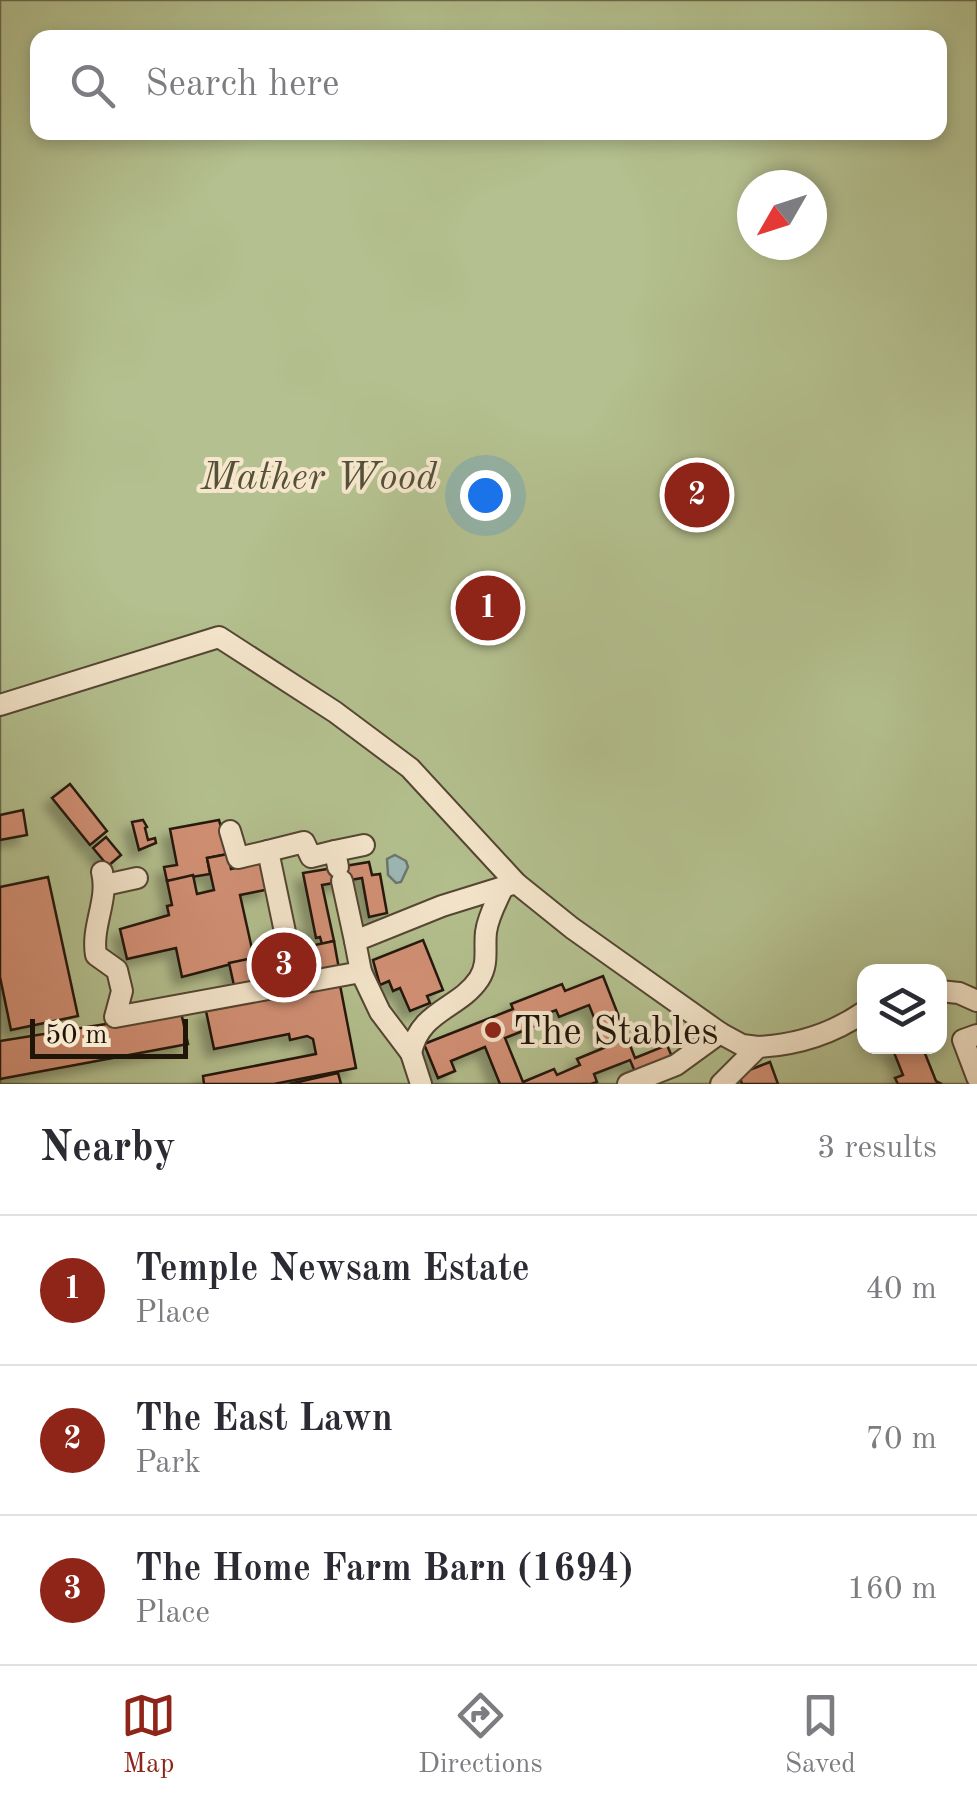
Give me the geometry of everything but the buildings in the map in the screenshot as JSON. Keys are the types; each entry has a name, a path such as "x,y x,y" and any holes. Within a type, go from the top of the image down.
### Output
{"street":[{"path":"0,706 220,637 335,712 410,768 509,885 720,1033 742,1045 758,1048 790,1045 857,1016"},
{"path":"230,831 238,858 304,842 311,857 338,867"},
{"path":"338,867 364,846"},
{"path":"268,851 288,950"},
{"path":"338,867 362,972 380,1012 411,1053 422,1084"},
{"path":"137,878 103,878 94,941 96,955 117,970 122,990 115,1016 362,972"},
{"path":"355,940 509,885"},
{"path":"411,1053 414,1036 426,1022 477,982 485,968 486,929 509,885"},
{"path":"947,992 959,992 977,1001"},
{"path":"628,1084 676,1065 720,1033"},
{"path":"977,1035 963,1040 977,1077"},
{"path":"720,1084 758,1048"}],"green space":[{"name":"Mather Wood","path":"0,0 977,0 977,1084 0,1084"}],"water":[{"path":"395,855 406,861 408,867 401,882 396,883 388,875 387,859"}],"place":[{"name":"The East Lawn","path":"697,495"},
{"name":"Temple Newsam Estate","path":"488,608"},
{"name":"The Home Farm Barn (1694)","path":"284,965"},
{"name":"The Stables","path":"493,1030"}]}
